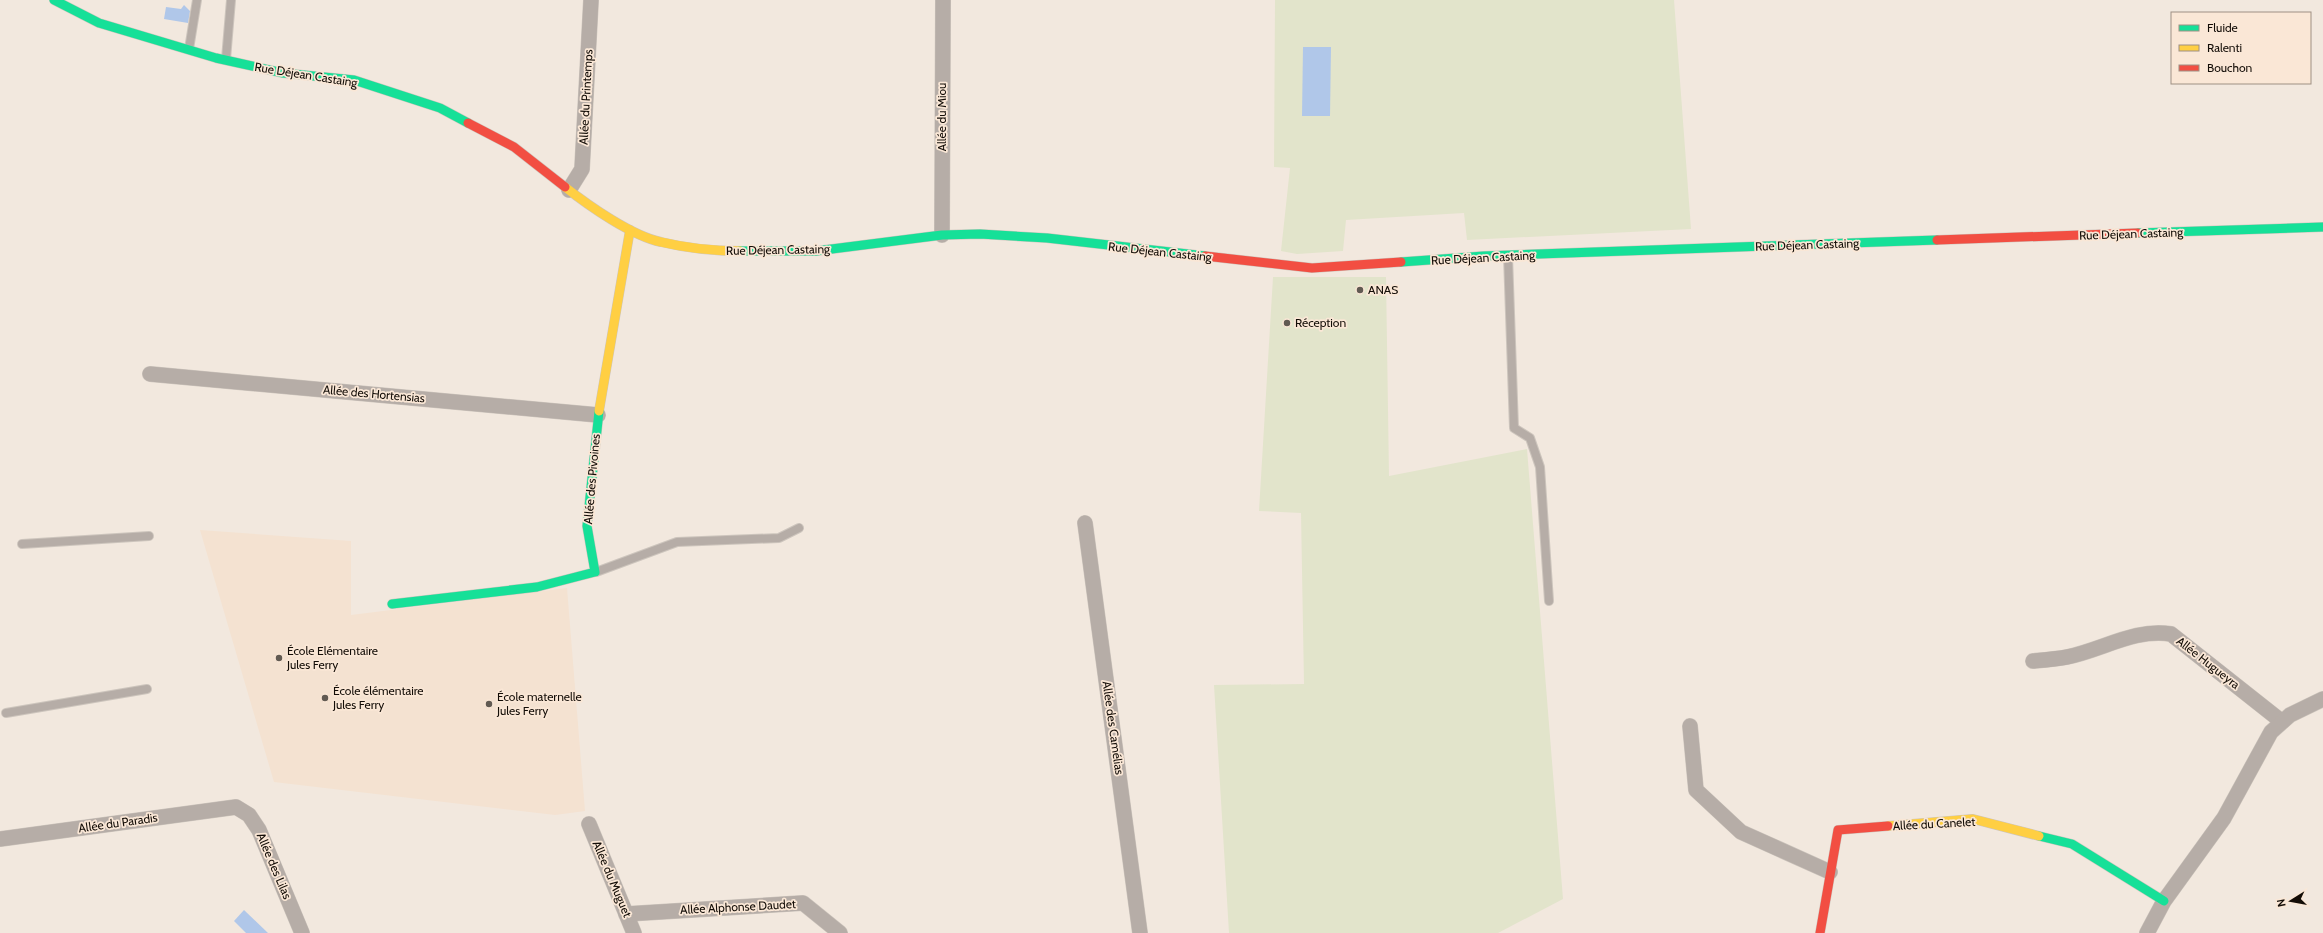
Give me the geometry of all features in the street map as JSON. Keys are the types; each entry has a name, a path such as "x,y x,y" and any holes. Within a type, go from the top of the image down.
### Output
{"street":[{"name":"Rue Déjean Castaing","path":"54,0 99,23 226,61 283,72 354,80 440,108 514,147 570,190 630,230 660,242 722,251 816,252 942,235 980,234 1047,238 1312,268 1508,256 2323,227"},
{"name":"Allée du Printemps","path":"570,190 582,169 591,0"},
{"name":"Allée du Miou","path":"942,235 943,0"},
{"name":"Allée des Pivoines","path":"595,572 587,526 598,415 630,230"},
{"name":"Allée des Hortensias","path":"150,374 598,415"},
{"name":"Allée des Camélias","path":"1085,523 1140,933"},
{"path":"392,604 536,587 595,572"},
{"name":"Allée Hugueyra","path":"2033,661 2067,657 2138,635 2156,631 2171,634 2281,721"},
{"path":"2147,933 2164,901 2215,833 2253,761 2271,732 2281,721 2323,699"},
{"path":"1690,726 1696,790 1741,832 1830,872"},
{"name":"Allée du Paradis","path":"0,839 236,807"},
{"name":"Allée des Lilas","path":"236,807 249,816 259,830 302,933"},
{"name":"Allée du Canelet","path":"1820,933 1838,830 1973,819 2072,844 2164,901"},
{"name":"Allée du Muguet","path":"589,824 634,933"},
{"name":"Allée Alphonse Daudet","path":"626,914 803,903 840,933"}],"lane":[{"path":"188,50 197,0"},
{"path":"226,61 230,0"},
{"path":"1508,256 1514,428 1530,438 1540,466 1549,601"},
{"path":"595,572 677,542 779,538 799,528"},
{"path":"22,544 149,536"},
{"path":"6,713 147,689"}],"shaded area":[{"path":"200,530 351,541 351,615 567,588 585,811 555,815 274,782"}],"green space":[{"path":"1275,0 1674,0 1691,229 1467,240 1464,213 1346,220 1343,251 1297,254 1281,251 1290,168 1274,167"},
{"path":"1273,277 1386,277 1389,476 1527,449 1563,899 1498,933 1229,933 1214,685 1304,684 1301,513 1259,511"}],"water":[{"path":"184,5 190,11 188,23 164,19 166,7 181,9"},
{"path":"1303,47 1331,47 1330,116 1302,116"},
{"path":"244,910 268,933 246,933 234,921"}],"traffic: fast":[{"path":"54,0 99,23 216,58 283,73 354,80 440,108 468,123"},
{"path":"2138,233 2323,227"},
{"path":"740,251 816,251 942,235 980,234 1047,238 1205,256"},
{"path":"1401,262 1484,256 1937,240"},
{"path":"392,604 537,587 595,572 587,526 599,411"},
{"path":"2039,836 2072,844 2164,901"}],"traffic: slow":[{"path":"565,187 586,203 624,227 650,239 710,250 740,251"},
{"path":"599,411 630,230"},
{"path":"1888,826 1973,819 2039,836"}],"traffic: jam":[{"path":"468,123 514,147 565,187"},
{"path":"1937,240 2138,233"},
{"path":"1205,256 1312,268 1401,262"},
{"path":"1820,933 1838,830 1888,826"}],"place":[{"name":"ANAS","path":"1360,290"},
{"name":"Réception","path":"1287,323"},
{"name":"École Elémentaire Jules Ferry","path":"279,658"},
{"name":"École élémentaire Jules Ferry","path":"325,698"},
{"name":"École maternelle Jules Ferry","path":"489,704"}]}
